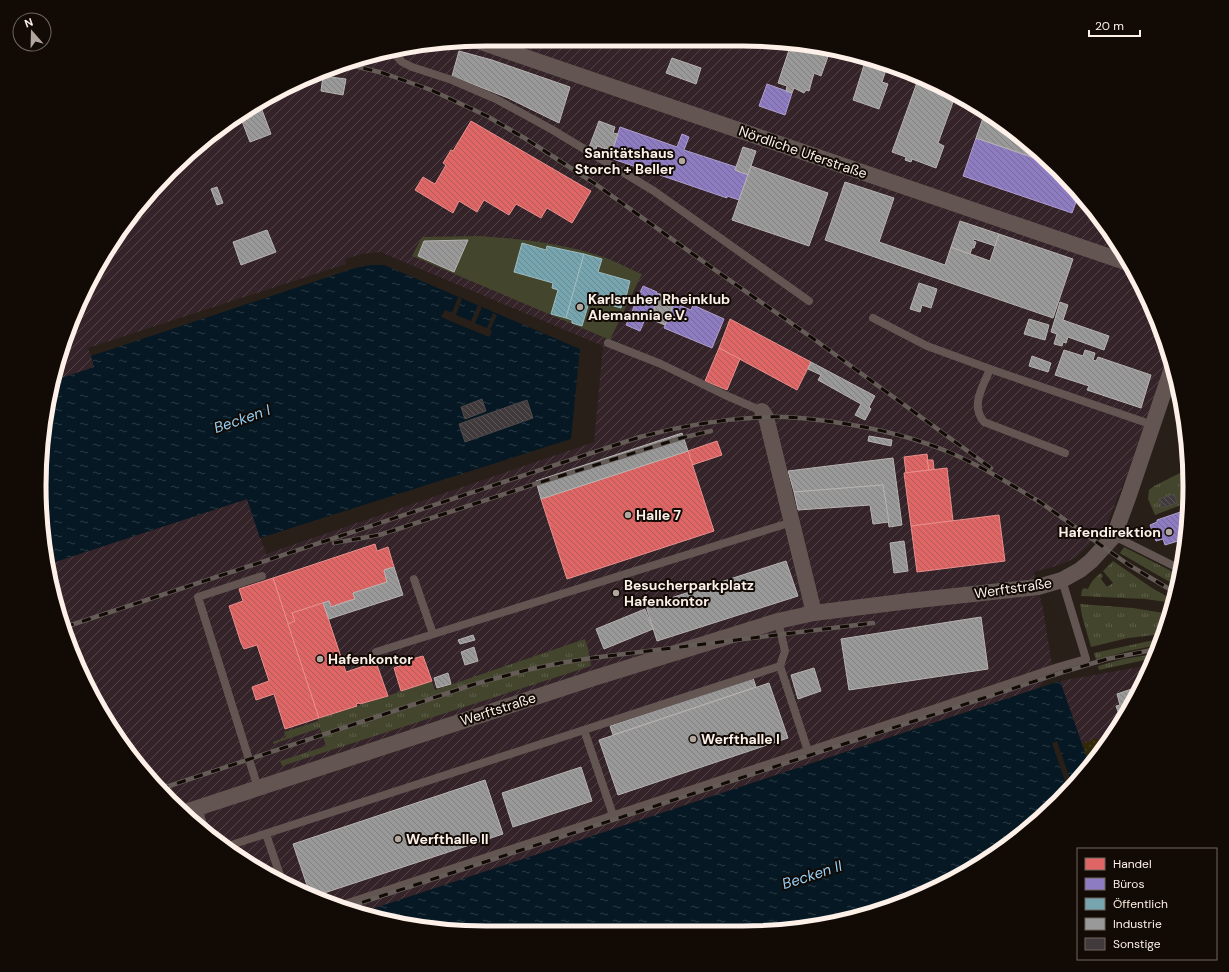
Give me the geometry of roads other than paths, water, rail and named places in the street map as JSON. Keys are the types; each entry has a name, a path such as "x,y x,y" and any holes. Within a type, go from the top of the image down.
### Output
{"street":[{"name":"Nördliche Uferstraße","path":"493,46 1121,260"},
{"name":"Werftstraße","path":"191,810 594,678 778,621 814,613 1038,587 1062,580 1080,570 1091,561 1114,536 1169,376"},
{"path":"762,411 766,417 814,613"}],"lane":[{"path":"396,55 402,62 412,67 452,80 496,99 551,128 654,191 809,301"},
{"path":"873,318 927,346 1152,425"},
{"path":"608,343 661,364 762,411"},
{"path":"990,369 978,399 977,406 977,412 984,422 1065,453"},
{"path":"376,652 792,522"},
{"path":"1114,536 1176,567"},
{"path":"258,788 198,597 262,576"},
{"path":"414,579 433,634"},
{"path":"347,903 1086,659 1062,580"},
{"path":"778,621 785,651 780,666 808,751"},
{"path":"231,844 780,666"},
{"path":"584,730 613,815"},
{"path":"266,834 280,875"}],"water":[{"name":"Becken I","path":"371,265 384,265 580,349 571,439 260,538 247,499 53,563 47,515 47,457 54,400 59,379 94,367 91,356 355,268"},
{"name":"Becken II","path":"1060,681 1087,760 1074,776 1033,817 1011,835 963,867 938,881 911,893 884,903 829,918 772,925 743,926 486,926 429,922 400,918 369,910"}],"railway":[{"path":"355,66 383,73 431,90 487,116 526,139 594,183 811,337 991,468"},
{"path":"69,626 640,437 686,426 718,421 765,417 791,417 849,424 879,430 923,442 963,458 997,476 1041,503"},
{"path":"334,543 379,535 681,438 711,431"},
{"path":"1037,500 1129,565 1171,590"},
{"path":"166,787 475,684 527,670 592,658 873,623"},
{"path":"353,905 1060,673 1107,659 1151,650"}],"place":[{"name":"Sanitätshaus Storch + Beller","path":"682,161"},
{"name":"Karlsruher Rheinklub Alemannia e.V.","path":"580,307"},
{"name":"Halle 7","path":"628,515"},
{"name":"Hafendirektion","path":"1169,532"},
{"name":"Besucherparkplatz Hafenkontor","path":"616,593"},
{"name":"Hafenkontor","path":"320,659"},
{"name":"Werfthalle I","path":"693,739"},
{"name":"Werfthalle II","path":"398,839"}]}
